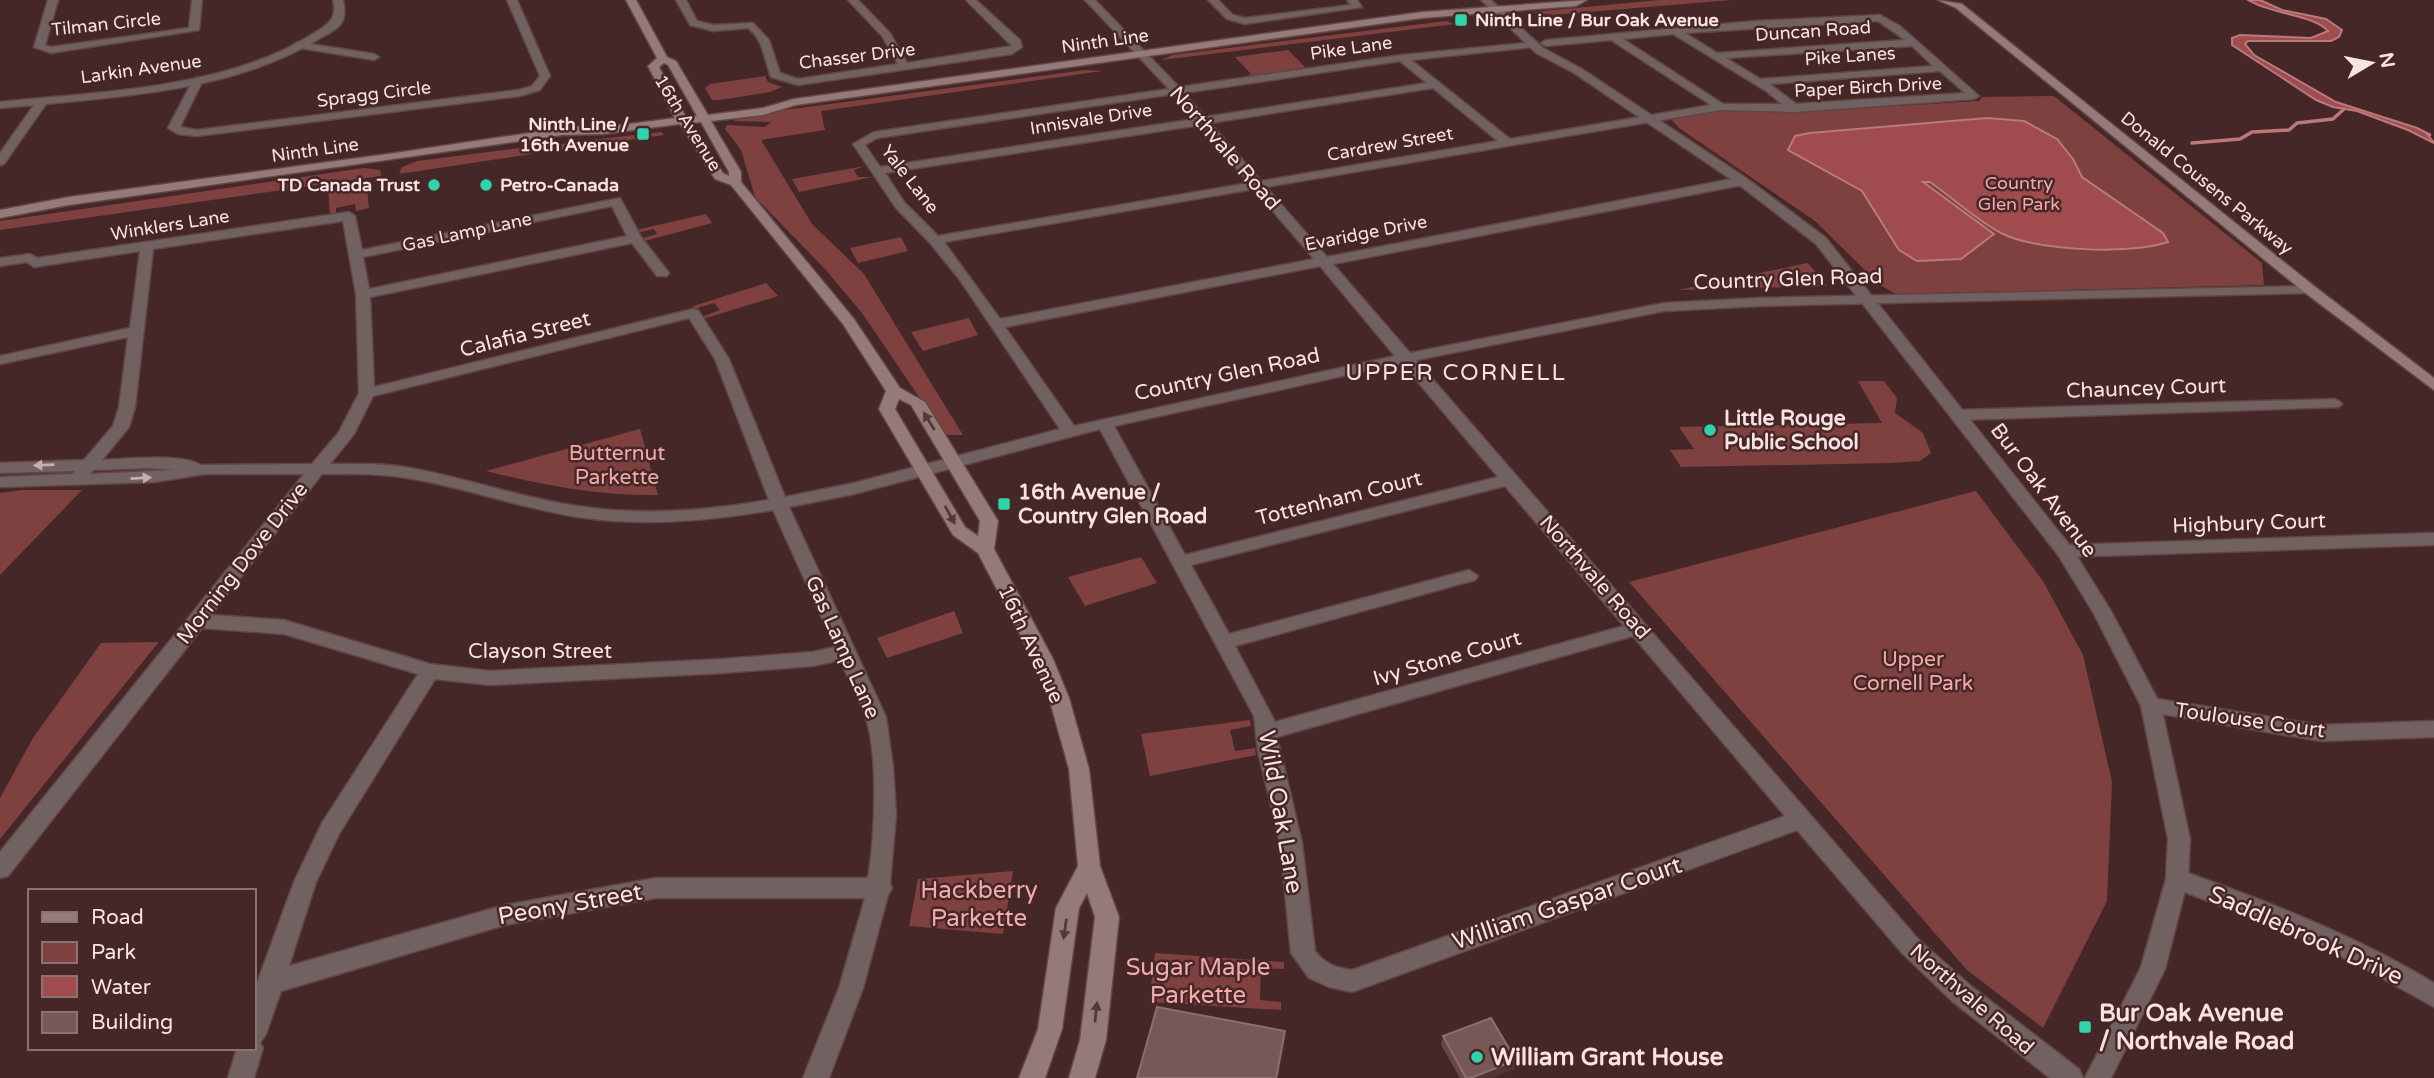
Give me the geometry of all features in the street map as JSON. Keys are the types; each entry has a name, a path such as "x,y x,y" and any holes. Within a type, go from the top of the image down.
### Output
{"main road":[{"name":"16th Avenue","path":"631,0 663,59 672,63 735,172 735,182"},
{"name":"Ninth Line","path":"1507,4 1537,0"},
{"name":"Ninth Line","path":"0,214 69,201 566,132 590,134 680,116 779,108 794,102 1491,5 1576,4 1582,0"},
{"name":"Donald Cousens Parkway","path":"1943,0 1958,3 2309,289 2434,385"},
{"name":"16th Avenue","path":"663,59 653,66 680,116 719,176 735,182 849,322 894,391 917,402 989,521 985,550"},
{"name":"Ninth Line","path":"0,207 69,201"},
{"name":"16th Avenue","path":"894,391 887,408 959,531 985,550 1043,659 1059,698 1079,769 1088,866 1107,917 1093,1040 1082,1078"},
{"path":"1032,1078 1050,1029 1068,908 1088,866"}],"street":[{"name":"Tilman Circle","path":"53,0 39,47 51,50 194,30 197,0"},
{"path":"338,0 343,0"},
{"name":"Larkin Avenue","path":"0,105 198,80 298,46 337,24 341,11 338,0"},
{"name":"Spragg Circle","path":"198,80 174,128 182,132 197,133 520,93 536,88 545,76 512,0"},
{"name":"Chasser Drive","path":"681,0 693,23 702,27 750,25 756,28 768,51 775,75 787,81 999,56 1016,48 1016,42 971,0"},
{"path":"853,0 886,35 905,68"},
{"name":"Northvale Road","path":"1090,0 1176,90 1910,946 1962,994 2070,1078"},
{"path":"1213,0 1230,16 1245,21 1357,7 1352,0"},
{"name":"Bur Oak Avenue","path":"1507,4 1546,43 1576,65 1578,71"},
{"name":"Bur Oak Avenue","path":"1491,5 1533,44 1650,118 1742,181 1821,241 2065,551 2102,611 2151,706 2179,839 2176,878 2153,969 2098,1078"},
{"path":"1546,43 1674,31 1880,18 1943,68"},
{"path":"1674,31 1758,82 1795,109"},
{"path":"1612,36 1721,107"},
{"name":"Duncan Road","path":"1716,56 1913,43"},
{"name":"Pike Lane","path":"1176,90 1402,58 1533,44"},
{"path":"298,46 374,57"},
{"path":"1402,58 1507,142"},
{"name":"Paper Birch Drive","path":"1721,107 1795,109 1973,97 1943,68"},
{"name":"Pike Lanes","path":"1758,82 1943,68"},
{"name":"Innisvale Drive","path":"877,171 1435,85"},
{"name":"Yale Lane","path":"1070,432 998,324 934,240 900,205 859,144 874,135 1176,90"},
{"path":"0,160 43,100"},
{"name":"Cardrew Street","path":"934,240 1721,107"},
{"name":"Evaridge Drive","path":"998,324 1742,181"},
{"name":"Gas Lamp Lane","path":"356,255 616,201 635,238 662,273"},
{"name":"Winklers Lane","path":"0,262 30,258 34,263 349,216 356,255"},
{"path":"363,295 635,238"},
{"path":"76,480 121,427 127,407 138,331 147,246"},
{"path":"356,255 363,295 368,393"},
{"name":"Country Glen Road","path":"0,468 185,464 205,469 410,472 579,512 629,517 699,515 780,506 1105,424 1664,307 1868,299 2309,289"},
{"name":"Gas Lamp Lane","path":"693,313 722,359 780,506 876,717 883,753 886,809 881,888 863,959 816,1078"},
{"name":"Calafia Street","path":"368,393 693,313"},
{"path":"0,360 138,331"},
{"name":"Morning Dove Drive","path":"0,869 346,434 368,393"},
{"name":"Chauncey Court","path":"1959,415 2334,404"},
{"name":"Wild Oak Lane","path":"1105,424 1264,716 1268,751 1291,843 1303,953 1311,968 1331,979"},
{"name":"Country Glen Road","path":"0,482 181,475 205,469"},
{"name":"Tottenham Court","path":"1179,562 1511,479"},
{"name":"Highbury Court","path":"2065,551 2434,539"},
{"path":"1224,642 1469,576"},
{"name":"Clayson Street","path":"197,621 284,627 430,671 490,678 601,674 813,659 847,651"},
{"name":"Ivy Stone Court","path":"1266,732 1639,628"},
{"path":"256,1027 305,882 330,829 430,671"},
{"name":"Toulouse Court","path":"2151,706 2321,733 2434,729"},
{"name":"William Gaspar Court","path":"1331,979 1352,981 1802,819"},
{"name":"Saddlebrook Drive","path":"2176,878 2385,964 2434,996"},
{"name":"Peony Street","path":"269,983 505,915 656,888 881,888"},
{"path":"241,1078 249,1050"}],"green space":[{"path":"1659,0 1732,0 1552,15 1533,12"},
{"path":"1446,21 1455,24 1162,60 1172,55"},
{"path":"1288,50 1307,69 1245,77 1251,74 1235,57"},
{"path":"1085,70 1102,71 821,111 825,130 761,140 812,224 864,274 963,435 945,435 862,313 825,269 755,197 741,150 725,129 727,125 765,127 771,122 733,121 746,115"},
{"path":"765,76 768,82 782,87 770,92 720,100 712,100 705,88 710,84"},
{"name":"Country Glen Park","path":"2054,96 2262,263 2264,285 1896,294 1880,285 1815,221 1679,128 1670,118 1716,110 1798,112 1979,101 1982,97"},
{"path":"661,132 664,135 554,151 557,146 565,143"},
{"path":"520,148 530,150 532,154 399,174 402,167 417,161"},
{"path":"865,166 854,170 858,177 872,177 799,192 792,179"},
{"path":"364,168 380,170 381,176 0,230 0,221"},
{"path":"366,180 369,208 356,211 355,204 336,208 336,214 330,216 328,186"},
{"path":"706,214 712,223 641,242 639,239 657,234 654,229 637,233 636,230"},
{"path":"901,237 908,251 858,263 850,248"},
{"path":"1808,263 1827,286 1678,290"},
{"path":"766,283 778,296 703,319 701,317 720,310 714,303 694,309 693,306"},
{"path":"969,318 978,335 923,351 911,332"},
{"path":"1858,381 1884,381 1897,398 1895,413 1923,433 1931,453 1920,461 1890,463 1681,467 1670,450 1694,449 1679,427 1882,423"},
{"name":"Butternut Parkette","path":"640,429 658,495 571,489 486,471"},
{"path":"22,490 82,490 0,575 0,493"},
{"name":"Upper Cornell Park","path":"1976,491 2043,581 2083,655 2112,782 2107,901 2043,1028 1967,970 1629,582"},
{"path":"1141,557 1157,583 1085,606 1068,577"},
{"path":"954,611 963,633 887,658 877,638"},
{"path":"158,642 0,839 0,798 33,738 101,643"},
{"path":"1250,720 1251,726 1230,730 1235,751 1255,748 1256,755 1150,776 1141,734"},
{"name":"Hackberry Parkette","path":"1013,871 1003,934 909,926 918,879"},
{"name":"Sugar Maple Parkette","path":"1155,953 1284,962 1284,969 1261,968 1260,1000 1281,1002 1281,1010 1149,1002"}],"water":[{"path":"2248,0 2260,0 2282,10 2326,19 2342,30 2339,37 2331,41 2248,41 2245,44 2254,55 2336,102 2417,128 2431,135 2428,135 2434,143 2357,111 2333,107 2316,100 2232,45 2232,38 2240,35 2311,38 2328,31 2313,21"},
{"path":"1987,118 2024,121 2057,139 2073,159 2082,177 2163,233 2168,242 2108,250 2037,244 2001,233 1930,182 1923,182 1994,234 1961,259 1917,261 1899,250 1862,191 1788,150 1795,136 1810,133"}],"building":[{"path":"1157,1007 1285,1031 1276,1078 1137,1078"},
{"name":"William Grant House","path":"1491,1018 1516,1060 1466,1078 1443,1036"}],"waterway":[{"path":"2192,143 2240,139 2252,132 2289,130 2297,123 2333,119 2344,109"}],"place":[{"name":"Ninth Line / Bur Oak Avenue","path":"1461,20"},
{"name":"Ninth Line / 16th Avenue","path":"643,134"},
{"name":"TD Canada Trust","path":"434,185"},
{"name":"Petro-Canada","path":"486,185"},
{"name":"Little Rouge Public School","path":"1710,430"},
{"name":"16th Avenue / Country Glen Road","path":"1004,504"},
{"name":"Bur Oak Avenue / Northvale Road","path":"2085,1027"},
{"name":"William Grant House","path":"1477,1057"}],"district":[{"name":"UPPER CORNELL","path":"1456,372"}]}
